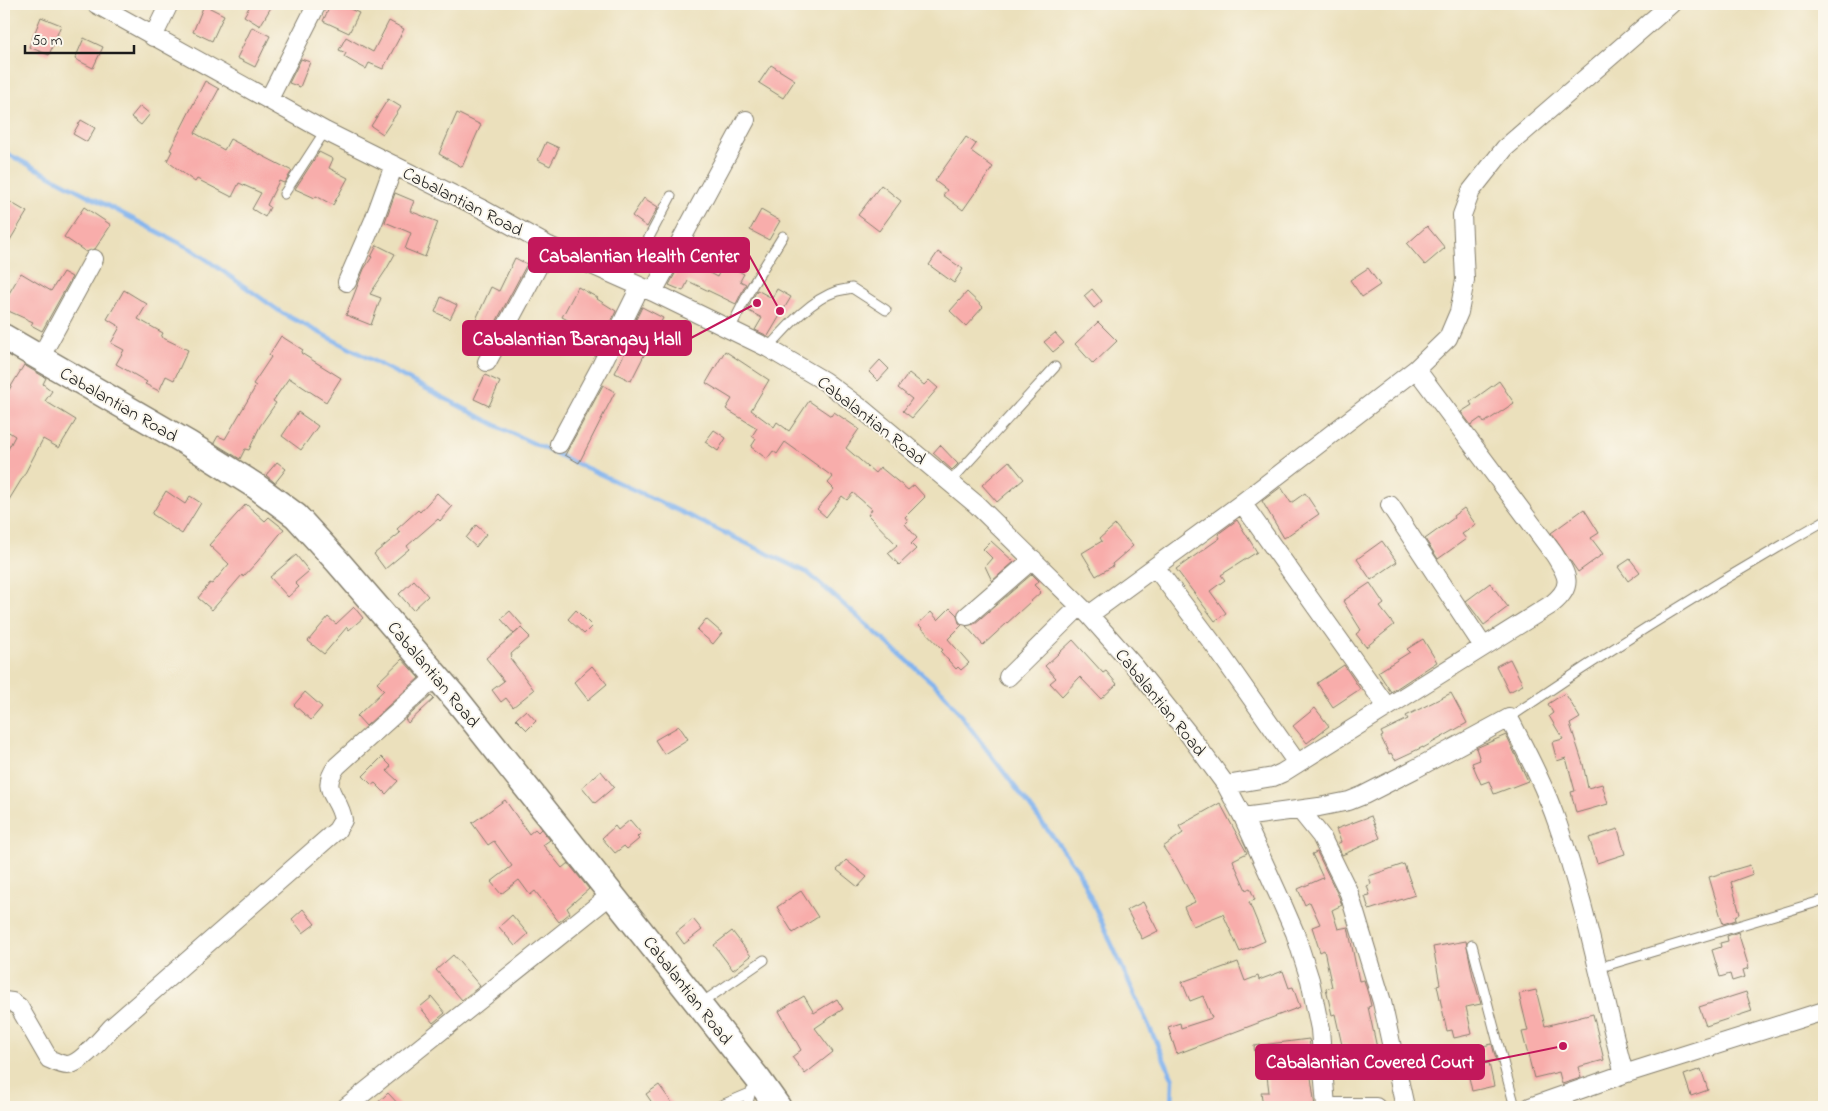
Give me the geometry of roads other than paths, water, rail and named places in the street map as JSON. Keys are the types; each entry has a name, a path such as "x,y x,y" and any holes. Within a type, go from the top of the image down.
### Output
{"street":[{"name":"Cabalantian Road","path":"96,4 325,131 484,210 549,246 768,348 840,392 977,505 1084,611 1187,732 1226,785 1243,817 1294,933 1310,980 1320,1030 1326,1107"},
{"path":"153,37 169,4"},
{"path":"269,99 317,4"},
{"path":"1008,677 1084,611 1156,568 1416,369 1448,338 1459,312 1465,280 1462,215 1471,191 1505,148 1672,4"},
{"path":"559,444 602,366 640,287 746,120"},
{"path":"347,282 374,220 394,165"},
{"path":"487,362 549,246"},
{"path":"40,358 94,259"},
{"name":"Cabalantian Road","path":"4,338 232,470 296,516 438,676 699,1004 754,1086 778,1107"},
{"path":"1226,785 1273,778 1562,596 1566,587 1563,567 1416,369"},
{"path":"1242,503 1387,707"},
{"path":"1390,505 1483,646"},
{"path":"967,616 1033,559"},
{"path":"1156,568 1297,763"},
{"path":"4,1001 12,1002 18,1007 48,1059 67,1065 74,1064 112,1027 337,830 343,820 339,807 330,792 328,784 331,774 337,766 438,676"},
{"path":"1243,817 1300,810 1349,801 1364,795 1509,718 1537,772 1558,825 1598,968 1624,1074"},
{"path":"1300,810 1321,836 1350,893 1382,1002 1405,1107"},
{"path":"346,1107 612,894"},
{"path":"1530,1107 1624,1074 1824,1011"},
{"path":"1326,1107 1376,1107"}],"lane":[{"path":"284,194 325,131"},
{"path":"640,287 671,196"},
{"path":"730,330 752,286 783,236"},
{"path":"768,348 794,320 836,291 852,288 886,310"},
{"path":"950,482 1055,367"},
{"path":"1509,718 1593,661 1824,521"},
{"path":"1598,968 1824,900"},
{"path":"1472,945 1515,1107"},
{"path":"699,1004 764,960"},
{"path":"717,1107 754,1086"},
{"path":"747,1107 754,1086"}],"waterway":[{"path":"4,152 193,250 282,313 507,431 808,573 943,692 1078,870 1173,1079 1172,1107"}],"place":[{"name":"Cabalantian Barangay Hall","path":"757,303"},
{"name":"Cabalantian Health Center","path":"780,311"},
{"name":"Cabalantian Covered Court","path":"1563,1046"}]}
